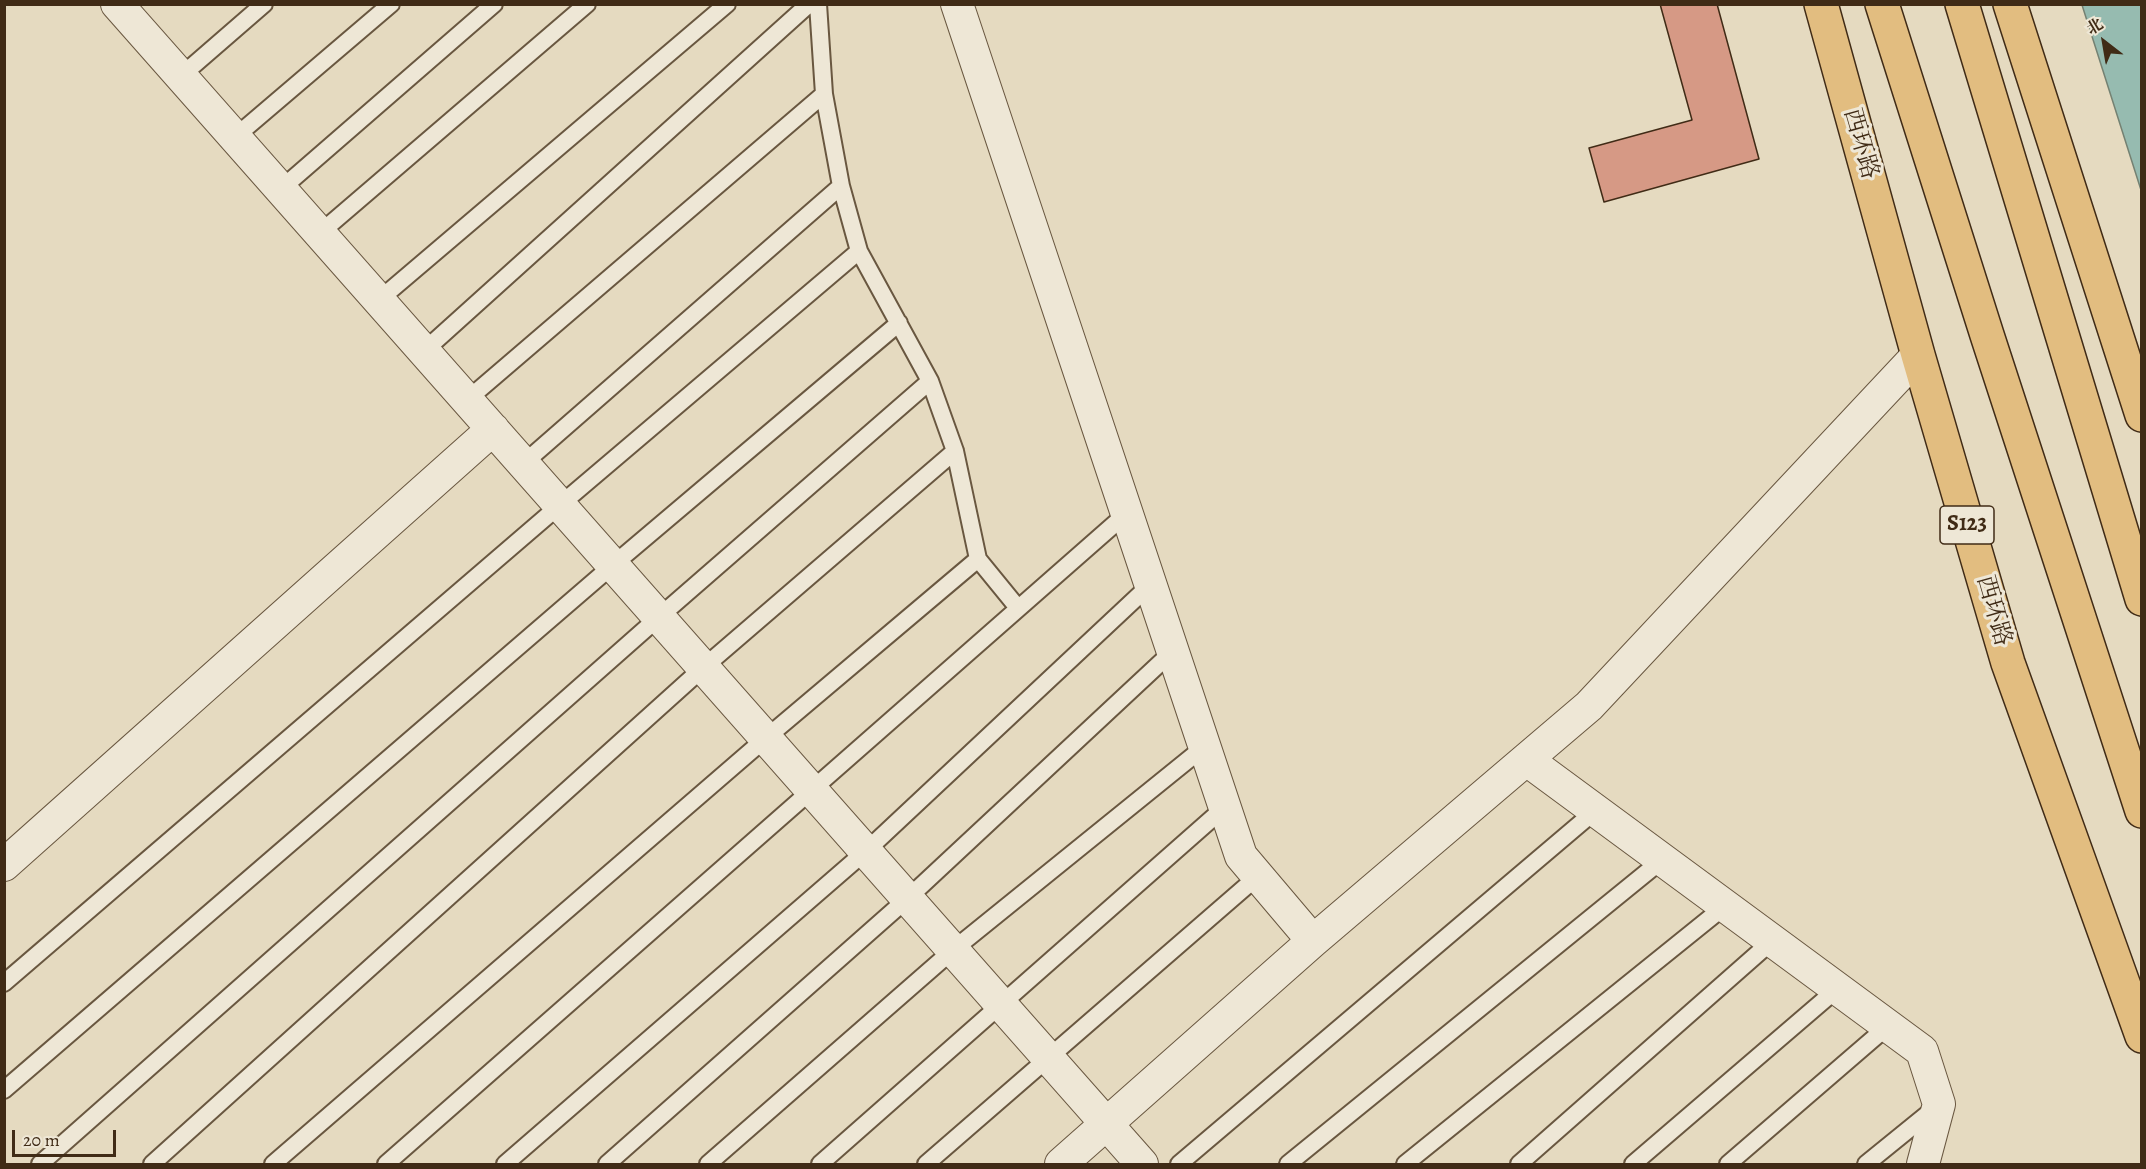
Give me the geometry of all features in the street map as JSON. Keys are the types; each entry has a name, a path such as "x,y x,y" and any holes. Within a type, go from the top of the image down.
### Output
{"main road":[{"name":"西环路","path":"1821,4 1918,355 2008,663 2142,1036"},
{"path":"1882,4 2142,811"},
{"path":"1962,4 2142,599"},
{"path":"2010,4 2142,415"}],"street":[{"path":"957,4 1241,855 1313,941"},
{"path":"120,5 1142,1164"},
{"path":"1061,1164 1313,941 1589,706 1918,355"},
{"path":"4,865 493,429"},
{"path":"1527,760 1922,1051 1940,1104 1923,1164"}],"lane":[{"path":"181,76 264,4"},
{"path":"235,137 392,4"},
{"path":"281,189 494,4"},
{"path":"320,233 587,4"},
{"path":"379,300 727,4"},
{"path":"424,351 809,4"},
{"path":"818,4 824,94 841,186 859,251 930,381 955,451 978,559 1018,608"},
{"path":"467,400 824,94"},
{"path":"524,463 841,186"},
{"path":"4,983 859,251"},
{"path":"4,1090 613,565 899,323"},
{"path":"40,1164 659,617 930,381"},
{"path":"152,1164 704,668 955,451"},
{"path":"386,1164 1127,513"},
{"path":"273,1164 766,738 978,559"},
{"path":"505,1164 866,851 1150,585"},
{"path":"607,1164 908,898 1173,651"},
{"path":"708,1164 953,950 1204,747"},
{"path":"820,1164 1002,1006 1225,807"},
{"path":"1179,1164 1595,811"},
{"path":"1288,1164 1662,860"},
{"path":"926,1164 1258,876"},
{"path":"1405,1164 1725,906"},
{"path":"1519,1164 1772,940"},
{"path":"1633,1164 1837,989"},
{"path":"1728,1164 1887,1026"},
{"path":"1866,1164 1940,1104"}],"water":[{"path":"2082,5 2141,5 2141,190"}],"building":[{"path":"1660,4 1717,4 1759,159 1604,202 1589,148 1692,120"}]}
